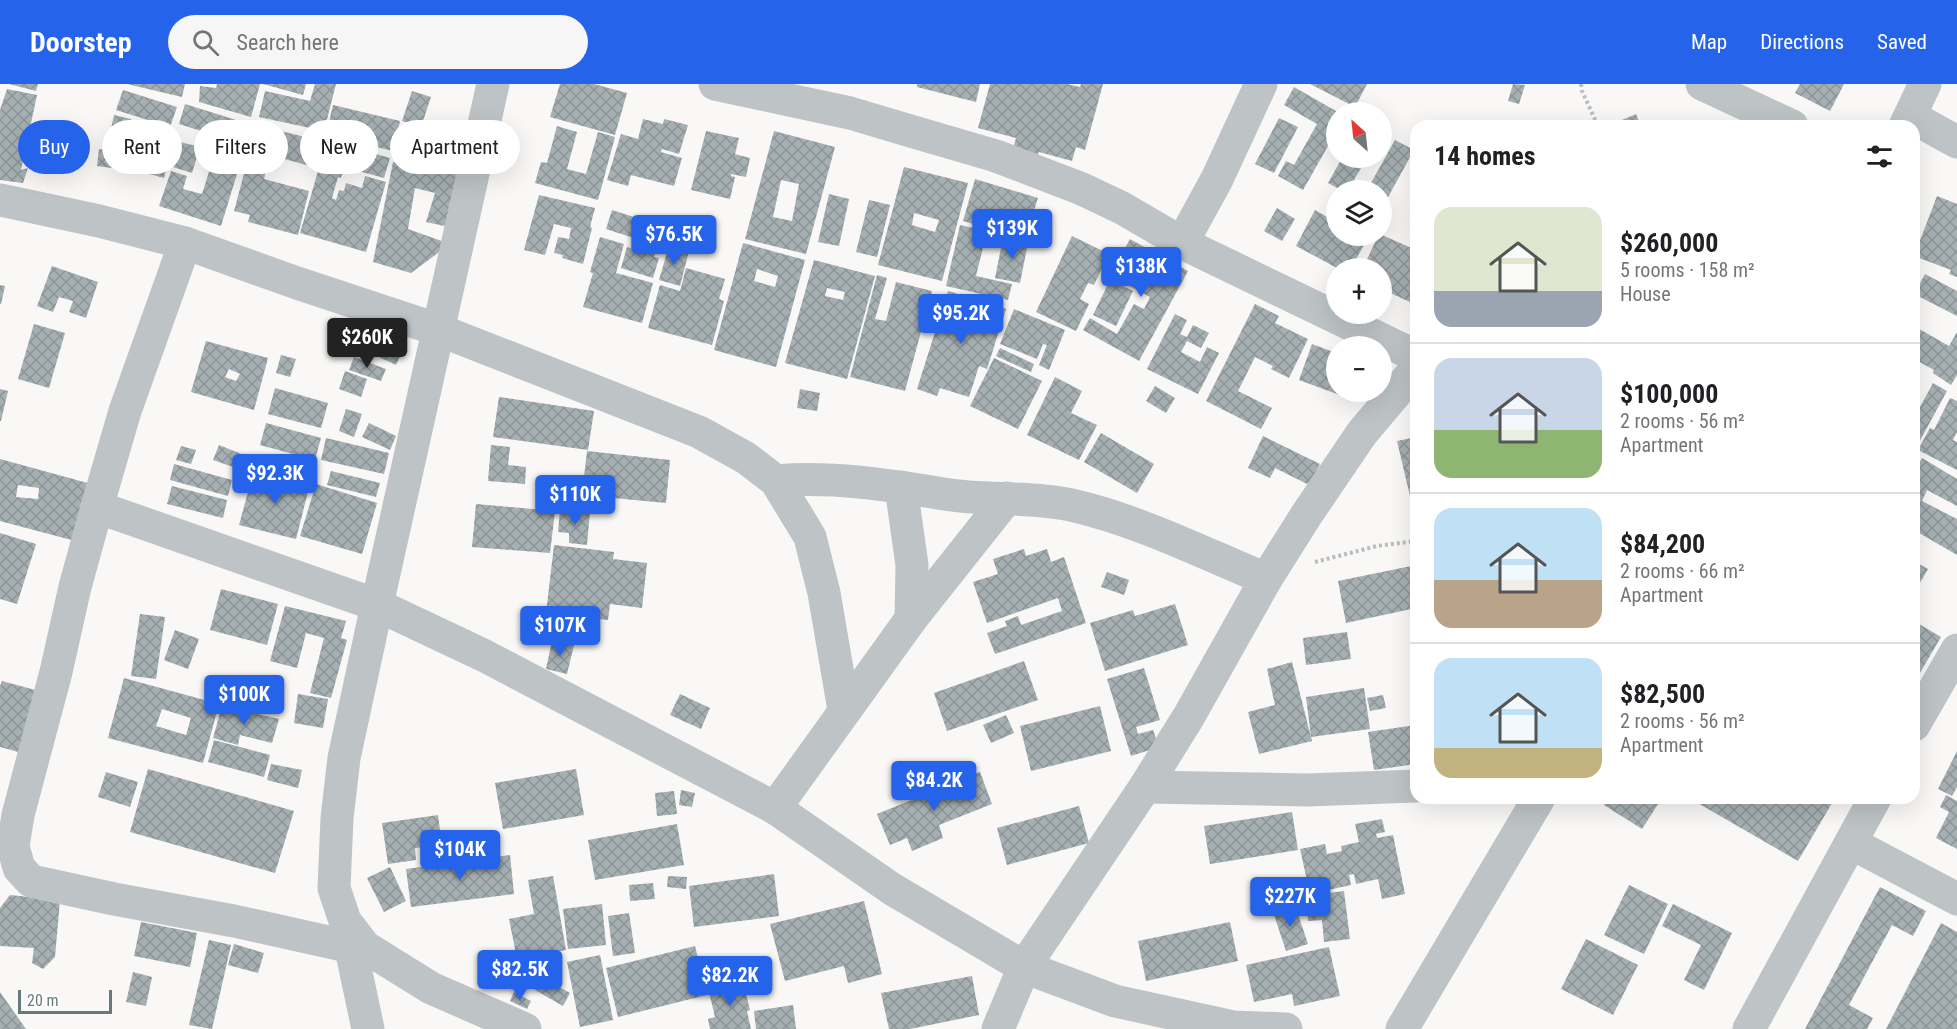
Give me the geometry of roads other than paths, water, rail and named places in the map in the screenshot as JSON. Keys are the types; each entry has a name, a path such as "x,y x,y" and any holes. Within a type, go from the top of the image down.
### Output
{"street":[{"path":"368,1029 348,934 334,888 337,818 344,758 493,84"},
{"path":"715,84 804,94 850,114 996,156 1082,189 1122,208 1182,243 1410,353"},
{"path":"1182,243 1217,179 1262,84"},
{"path":"1702,84 1779,120"},
{"path":"1907,120 1925,84"},
{"path":"1920,126 1957,142"},
{"path":"0,200 99,221 185,243 439,330 699,432 746,458 776,481 810,537 824,593 844,710"},
{"path":"185,243 125,411 96,507 18,815 13,846 18,868 31,881 114,899 234,921 348,934 431,988 525,1029"},
{"path":"998,1029 1024,967 1145,788 1189,716 1266,579 1362,433 1410,376"},
{"path":"776,481 808,478 901,486 946,495 1007,498 1070,505 1138,525 1266,579"},
{"path":"901,486 912,565 911,619"},
{"path":"775,808 911,619 1007,498"},
{"path":"96,507 377,605 485,656 775,808 892,889 1024,967 1115,1001 1234,1027 1286,1029"},
{"path":"1920,715 1957,650"},
{"path":"1145,788 1308,790 1410,786"},
{"path":"1402,1029 1535,804"},
{"path":"1749,1029 1872,804"},
{"path":"1851,843 1957,899"}]}
